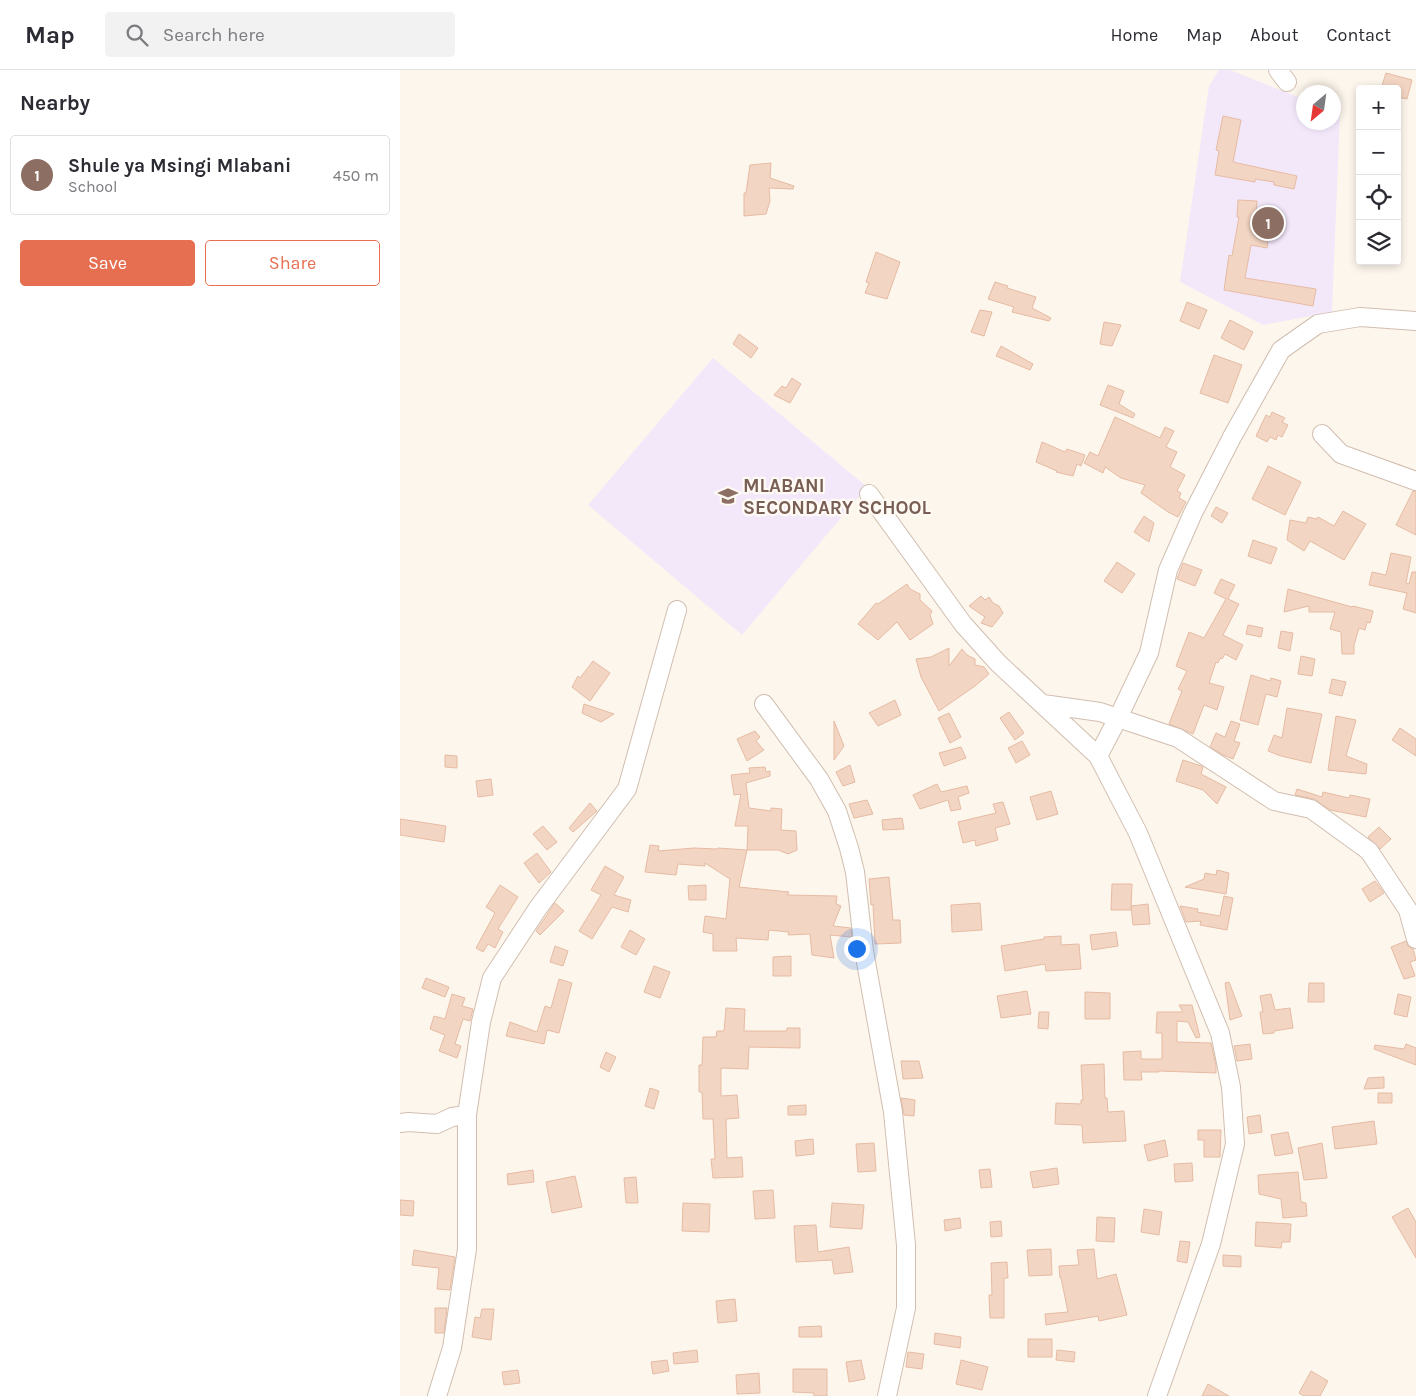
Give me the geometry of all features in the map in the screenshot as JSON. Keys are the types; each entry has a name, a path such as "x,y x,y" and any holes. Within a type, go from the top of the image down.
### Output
{"street":[{"path":"1098,756 1148,653 1168,570 1192,513 1281,350 1318,324 1360,316 1416,321"},
{"path":"1322,434 1341,454 1416,481"},
{"path":"869,494 963,624 998,663 1098,756 1138,833 1220,1033 1231,1088 1235,1144 1211,1244 1156,1396"},
{"path":"437,1396 452,1348 467,1248 467,1115 481,1022 492,978 538,908 627,789 677,610"},
{"path":"764,704 819,778 837,812 855,872 864,951 893,1112 906,1245 906,1308 887,1396"},
{"path":"1043,704 1100,712 1178,738 1274,801 1312,809 1369,851 1408,910 1416,939"},
{"path":"400,1123 437,1124 452,1117 467,1115"}],"shaded area":[{"path":"1219,70 1230,70 1296,96 1296,130 1339,130 1332,312 1263,325 1180,282 1209,86"},
{"name":"MLABANI SECONDARY SCHOOL","path":"713,358 867,487 742,635 588,505"}],"building":[{"path":"1386,73 1412,80 1407,99 1401,98 1401,85 1382,85"},
{"path":"1223,116 1241,120 1233,162 1297,176 1294,189 1274,185 1274,182 1255,179 1255,182 1215,175 1219,151 1216,150"},
{"path":"771,163 770,178 794,186 793,189 769,188 770,201 766,214 744,216 744,193 746,193 750,165"},
{"path":"1238,200 1257,201 1255,223 1270,225 1267,248 1251,245 1245,278 1316,289 1313,306 1224,290 1229,255 1232,256 1239,217 1237,217"},
{"path":"876,252 900,262 887,299 865,293 869,283 866,282"},
{"path":"995,282 1008,286 1007,288 1036,297 1032,308 1051,318 1049,321 1012,312 1014,307 988,299"},
{"path":"1187,302 1207,310 1199,329 1180,321"},
{"path":"980,310 992,312 984,336 971,332"},
{"path":"1230,320 1253,332 1244,350 1221,338"},
{"path":"1104,322 1121,325 1112,346 1100,344"},
{"path":"739,334 758,348 751,358 733,344"},
{"path":"1001,346 1033,364 1030,370 996,356"},
{"path":"1214,355 1242,365 1228,403 1200,393"},
{"path":"792,378 801,384 790,403 774,395 782,386 786,388"},
{"path":"1108,385 1124,391 1119,404 1135,414 1133,418 1100,405"},
{"path":"1272,412 1285,418 1282,422 1288,425 1282,437 1278,435 1276,440 1270,437 1267,442 1256,436 1266,415 1270,417"},
{"path":"1115,417 1160,438 1165,427 1174,431 1166,447 1177,452 1170,467 1185,475 1177,491 1181,493 1179,498 1186,502 1178,517 1141,493 1145,485 1121,478 1105,467 1103,473 1084,463 1090,452 1098,456"},
{"path":"1042,442 1065,452 1067,449 1085,455 1081,466 1077,464 1073,476 1056,472 1036,462"},
{"path":"1268,466 1301,482 1285,515 1252,499"},
{"path":"1413,491 1416,491 1416,535 1396,525"},
{"path":"1216,507 1228,513 1222,523 1211,516"},
{"path":"1343,511 1366,524 1344,560 1310,541 1304,551 1287,540 1290,520 1306,523 1308,517 1317,519 1318,517 1334,526"},
{"path":"1144,516 1154,523 1149,542 1134,532"},
{"path":"1253,540 1277,548 1271,564 1248,556"},
{"path":"1391,553 1411,557 1406,583 1409,584 1412,572 1416,572 1416,613 1403,609 1407,593 1369,585 1372,572 1386,575"},
{"path":"1117,562 1135,574 1122,593 1104,581"},
{"path":"1183,563 1202,570 1195,586 1177,579"},
{"path":"1221,579 1235,585 1228,599 1239,604 1223,635 1243,645 1236,660 1225,654 1218,663 1216,662 1209,683 1224,687 1217,710 1204,705 1193,734 1169,724 1182,691 1178,689 1187,671 1176,666 1189,632 1204,638 1226,599 1214,593"},
{"path":"907,584 910,589 920,594 920,600 932,611 930,615 933,624 910,640 897,622 878,640 858,624 876,603 878,604"},
{"path":"1288,589 1373,611 1370,623 1367,622 1365,630 1359,628 1354,645 1354,654 1342,654 1341,632 1330,629 1335,612 1309,612 1309,606 1284,612"},
{"path":"981,596 985,600 989,597 993,603 999,606 1003,613 992,627 981,623 985,617 969,606"},
{"path":"1248,625 1263,628 1261,637 1246,634"},
{"path":"1281,631 1293,633 1290,651 1278,648"},
{"path":"949,648 949,666 962,649 967,655 975,659 975,665 984,667 989,674 939,711 921,677 916,659 931,657"},
{"path":"1301,656 1315,659 1312,676 1298,674"},
{"path":"593,661 610,673 590,701 572,687 578,676 580,678"},
{"path":"1251,675 1270,681 1271,678 1281,681 1277,697 1266,694 1258,725 1240,720"},
{"path":"1332,679 1346,682 1342,696 1329,693"},
{"path":"895,700 901,715 878,726 869,713"},
{"path":"584,704 614,714 601,722 582,713"},
{"path":"1287,708 1322,714 1311,763 1268,751 1274,735 1282,738"},
{"path":"1009,712 1024,733 1015,740 1000,718"},
{"path":"949,713 961,737 950,743 938,718"},
{"path":"1336,716 1356,720 1346,756 1367,764 1366,774 1328,770"},
{"path":"834,721 844,746 834,760"},
{"path":"1231,721 1240,724 1234,741 1240,743 1233,759 1210,747 1216,733 1225,737"},
{"path":"1400,728 1416,739 1416,756 1392,740"},
{"path":"755,731 760,737 756,741 764,750 747,761 737,739"},
{"path":"1022,741 1030,755 1016,763 1008,748"},
{"path":"961,747 966,758 944,766 939,753"},
{"path":"445,755 457,756 457,768 445,767"},
{"path":"1183,760 1203,767 1201,774 1226,787 1217,804 1203,790 1176,781"},
{"path":"850,765 855,782 843,786 836,772"},
{"path":"765,767 766,772 770,771 770,776 746,783 749,808 771,811 771,808 782,809 781,830 796,831 797,850 788,854 778,850 747,850 748,826 735,826 741,794 734,795 731,775 750,773 749,768"},
{"path":"491,779 493,795 478,797 476,781"},
{"path":"937,784 941,792 967,786 969,793 958,797 961,809 951,811 948,800 920,809 913,795"},
{"path":"1297,789 1322,797 1323,792 1349,798 1350,795 1370,799 1366,817 1330,810 1314,799 1295,795"},
{"path":"1051,791 1058,814 1037,820 1030,797"},
{"path":"867,800 873,814 854,818 849,804"},
{"path":"1003,802 1010,824 995,828 998,840 976,846 975,840 963,843 958,822 996,813 993,804"},
{"path":"590,803 597,811 573,832 569,828"},
{"path":"902,818 904,829 883,830 882,820"},
{"path":"400,819 446,826 444,842 400,835"},
{"path":"543,826 557,842 547,850 533,834"},
{"path":"1379,827 1391,839 1380,849 1368,837"},
{"path":"650,845 659,846 658,851 694,848 747,850 739,887 789,892 787,895 837,896 836,904 841,906 833,926 851,928 852,937 830,935 834,958 812,955 810,934 788,935 789,932 769,930 768,940 736,938 737,951 713,951 713,934 703,932 705,916 726,919 730,879 705,863 705,866 678,864 676,875 645,872"},
{"path":"537,853 551,872 539,883 524,863"},
{"path":"605,866 624,877 614,895 631,900 628,912 612,907 592,939 579,931 601,895 591,890"},
{"path":"1217,870 1229,873 1226,894 1185,887 1204,879 1205,873 1216,875"},
{"path":"889,877 893,920 900,920 901,943 875,944 873,904 871,905 869,879"},
{"path":"1375,881 1384,893 1370,902 1362,889"},
{"path":"1112,884 1132,884 1131,910 1111,910"},
{"path":"500,885 518,897 498,929 503,932 495,948 488,944 483,952 476,948 495,913 486,907"},
{"path":"706,885 706,900 689,900 688,886"},
{"path":"1224,896 1233,898 1227,930 1200,925 1201,921 1186,922 1180,906 1198,909 1197,912 1220,916"},
{"path":"555,903 564,911 540,935 536,931"},
{"path":"980,903 982,930 952,932 951,905"},
{"path":"1148,904 1150,924 1133,925 1131,906"},
{"path":"630,930 645,939 636,955 621,947"},
{"path":"1116,932 1118,946 1092,950 1090,935"},
{"path":"1061,936 1061,945 1079,944 1081,969 1046,971 1045,964 1005,971 1001,946 1044,939 1044,937"},
{"path":"1406,941 1408,946 1413,949 1416,960 1410,962 1415,976 1404,979 1391,947"},
{"path":"555,946 568,951 563,966 550,962"},
{"path":"791,956 791,976 773,976 773,957"},
{"path":"654,966 670,972 660,998 644,992"},
{"path":"426,978 449,987 445,997 422,988"},
{"path":"559,979 572,983 559,1033 547,1030 544,1044 506,1036 510,1022 537,1032 545,1006 551,1008"},
{"path":"1229,982 1242,1016 1230,1020 1225,983"},
{"path":"1309,983 1324,983 1324,1002 1308,1002"},
{"path":"1027,991 1031,1014 1001,1018 997,996"},
{"path":"1085,992 1110,993 1110,1019 1085,1019"},
{"path":"452,994 465,998 462,1006 473,1009 470,1021 463,1019 455,1044 461,1046 457,1058 439,1051 445,1035 430,1029 434,1016 445,1019"},
{"path":"1271,994 1275,1010 1290,1008 1293,1028 1263,1034 1260,1012 1263,1012 1260,996"},
{"path":"1398,994 1411,997 1407,1017 1394,1014"},
{"path":"1179,1005 1192,1005 1200,1037 1196,1038 1188,1022 1177,1021 1177,1042 1211,1043 1216,1073 1141,1072 1142,1080 1124,1080 1123,1052 1141,1051 1141,1059 1162,1059 1162,1033 1156,1033 1157,1012 1183,1012"},
{"path":"726,1008 745,1009 744,1031 787,1031 787,1028 800,1028 800,1048 749,1047 748,1069 721,1068 721,1096 737,1095 739,1118 726,1119 727,1158 742,1157 743,1177 713,1178 711,1159 715,1159 713,1119 703,1119 702,1092 699,1092 699,1065 702,1065 703,1037 716,1037 717,1031 724,1031"},
{"path":"1039,1012 1049,1012 1048,1029 1038,1028"},
{"path":"1250,1044 1252,1059 1237,1061 1234,1046"},
{"path":"1406,1044 1416,1048 1416,1065 1374,1049 1375,1045 1404,1049"},
{"path":"606,1052 616,1057 609,1072 600,1067"},
{"path":"901,1061 919,1061 923,1078 903,1079"},
{"path":"1104,1064 1105,1098 1107,1098 1108,1112 1124,1111 1126,1141 1083,1143 1082,1125 1055,1124 1056,1103 1081,1104 1081,1100 1083,1100 1081,1065"},
{"path":"1384,1077 1384,1088 1364,1089 1368,1078"},
{"path":"650,1088 659,1091 654,1109 645,1106"},
{"path":"1378,1093 1392,1093 1392,1103 1378,1103"},
{"path":"901,1098 915,1100 914,1116 904,1115"},
{"path":"806,1105 806,1115 788,1115 788,1106"},
{"path":"1260,1115 1262,1132 1249,1134 1247,1117"},
{"path":"1374,1121 1377,1144 1335,1149 1332,1127"},
{"path":"1198,1130 1221,1130 1220,1157 1204,1157 1204,1140 1198,1140"},
{"path":"1288,1132 1293,1153 1275,1156 1271,1135"},
{"path":"813,1139 814,1154 796,1156 795,1141"},
{"path":"1165,1140 1168,1156 1148,1161 1144,1145"},
{"path":"874,1143 876,1171 858,1172 856,1144"},
{"path":"1322,1143 1327,1178 1304,1180 1298,1148"},
{"path":"1192,1163 1193,1181 1175,1182 1174,1164"},
{"path":"1057,1168 1059,1184 1033,1188 1030,1172"},
{"path":"990,1169 992,1187 981,1188 979,1170"},
{"path":"533,1170 534,1182 508,1185 507,1174"},
{"path":"1298,1172 1301,1202 1306,1203 1307,1216 1283,1218 1281,1199 1259,1194 1258,1175"},
{"path":"575,1176 582,1207 552,1213 546,1182"},
{"path":"636,1177 638,1203 626,1203 624,1178"},
{"path":"773,1190 775,1218 755,1219 753,1191"},
{"path":"400,1200 414,1201 413,1216 400,1215"},
{"path":"683,1203 710,1204 709,1232 682,1231"},
{"path":"832,1203 864,1205 862,1229 830,1227"},
{"path":"1408,1208 1416,1222 1416,1258 1392,1217"},
{"path":"1144,1209 1162,1212 1159,1235 1141,1232"},
{"path":"1097,1217 1115,1218 1114,1242 1096,1241"},
{"path":"960,1218 961,1228 945,1231 944,1220"},
{"path":"1001,1221 1002,1236 991,1237 990,1222"},
{"path":"1256,1222 1291,1224 1290,1242 1282,1242 1281,1248 1255,1246"},
{"path":"816,1225 818,1252 849,1247 853,1272 834,1274 832,1260 796,1262 794,1226"},
{"path":"1180,1241 1190,1242 1187,1263 1177,1261"},
{"path":"1051,1249 1052,1275 1029,1276 1027,1250"},
{"path":"1094,1249 1097,1279 1116,1274 1127,1315 1099,1321 1098,1316 1046,1325 1045,1314 1068,1312 1059,1266 1079,1265 1077,1250"},
{"path":"414,1250 455,1257 450,1290 437,1289 439,1268 412,1265"},
{"path":"1223,1255 1241,1256 1241,1267 1223,1266"},
{"path":"1007,1262 1008,1278 1004,1278 1004,1318 990,1318 989,1295 992,1295 991,1263"},
{"path":"735,1299 737,1321 718,1323 716,1301"},
{"path":"435,1308 447,1308 444,1333 435,1333"},
{"path":"482,1309 494,1309 491,1340 472,1337 475,1317 480,1318"},
{"path":"821,1326 822,1337 799,1337 799,1327"},
{"path":"935,1333 961,1337 960,1348 934,1344"},
{"path":"1028,1339 1052,1339 1052,1357 1028,1357"},
{"path":"697,1350 698,1362 674,1364 673,1353"},
{"path":"1057,1350 1075,1352 1074,1362 1056,1360"},
{"path":"908,1352 924,1354 922,1369 906,1367"},
{"path":"667,1360 669,1371 653,1374 651,1362"},
{"path":"861,1360 865,1379 849,1382 846,1362"},
{"path":"961,1360 988,1367 982,1390 956,1384"},
{"path":"793,1369 827,1369 827,1396 814,1396 814,1393 793,1392"},
{"path":"518,1370 520,1383 504,1385 502,1372"},
{"path":"1311,1371 1328,1381 1320,1396 1304,1396 1299,1393"},
{"path":"759,1373 760,1393 737,1394 736,1375"},
{"path":"1208,1384 1229,1396 1202,1396"}],"place":[{"name":"Shule ya Msingi Mlabani","path":"1268,223"},
{"name":"MLABANI SECONDARY SCHOOL","path":"728,496"}]}
